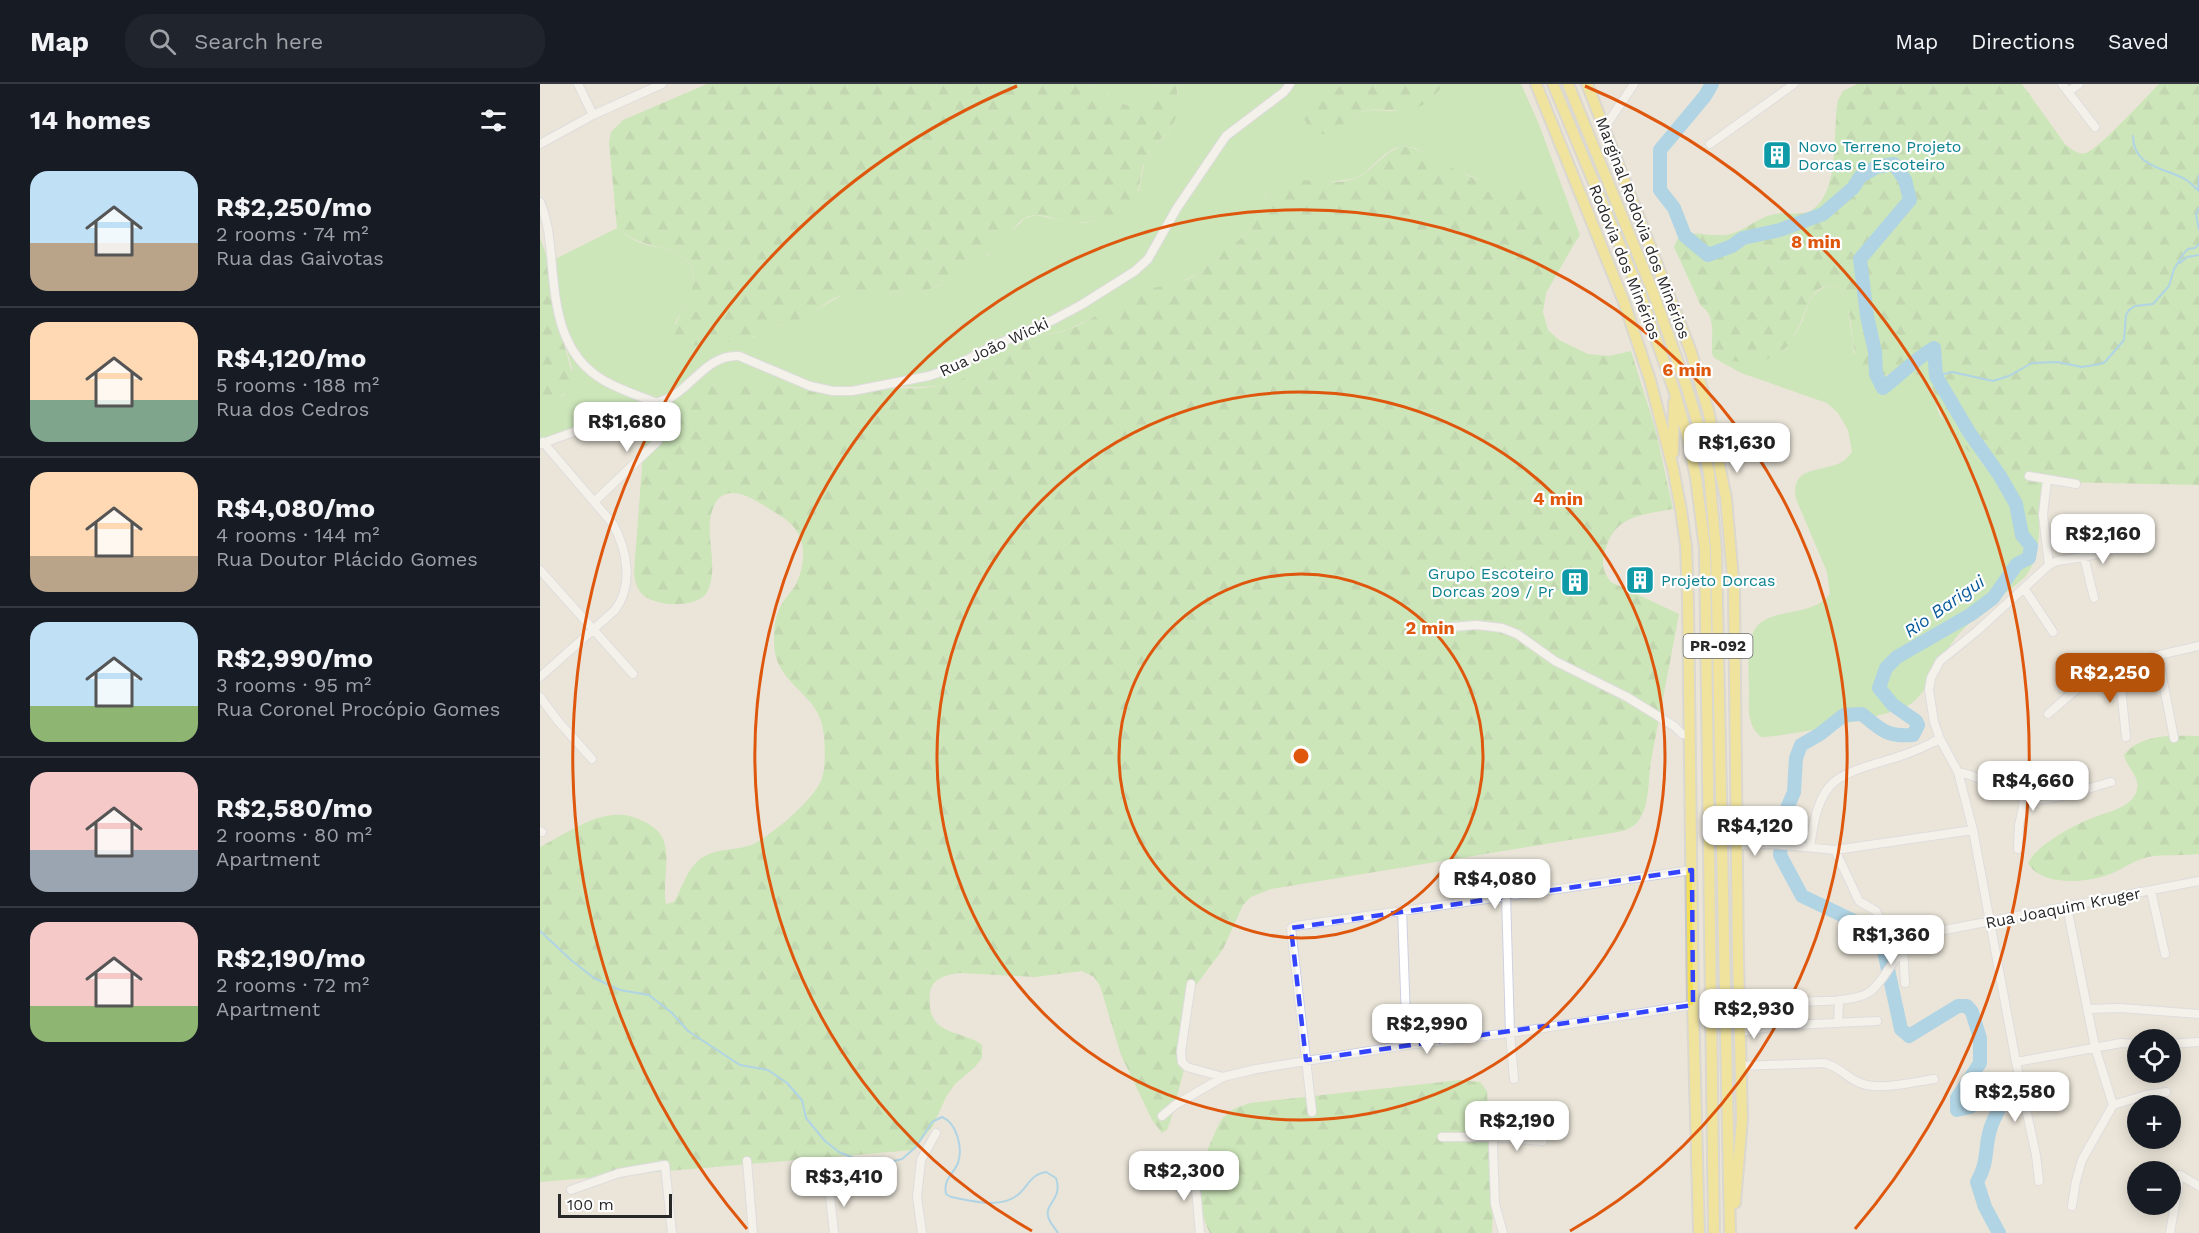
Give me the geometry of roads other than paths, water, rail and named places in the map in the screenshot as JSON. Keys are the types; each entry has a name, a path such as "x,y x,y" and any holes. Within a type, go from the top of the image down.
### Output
{"main road":[{"path":"1536,84 1640,344 1673,468 1686,546 1693,1005 1700,1233"},
{"name":"Rodovia dos Minérios","path":"1553,84 1641,296 1674,390 1696,478 1705,549 1714,1233"},
{"name":"Rodovia dos Minérios","path":"1568,84 1653,291 1694,409 1709,472 1716,550 1731,1233"},
{"name":"Marginal Rodovia dos Minérios","path":"1587,84 1691,352 1708,410 1721,468 1730,529 1734,590 1736,845 1742,1119 1731,1233"},
{"path":"1673,468 1674,390"}],"street":[{"path":"578,84 593,115"},
{"path":"540,144 593,115 662,84"},
{"name":"Rua João Wicki","path":"654,402 670,398 681,392 716,359 726,355 739,356 810,386 833,391 852,390 929,376 949,369 1053,320 1135,271 1148,259 1176,208 1226,136 1284,92 1290,84"},
{"path":"1605,127 1634,84"},
{"path":"1710,144 1794,84"},
{"path":"2062,84 2095,127"},
{"path":"2068,92 2079,84"},
{"path":"540,202 548,229 559,322 567,344 586,369 603,380 654,402 664,422 663,432 657,442 595,501"},
{"path":"540,677 615,610 622,601 627,586 626,555 613,524 542,443 654,402"},
{"path":"2029,476 2076,484"},
{"path":"2047,479 2043,515 2049,565"},
{"path":"2038,1181 2036,1155 2016,1062 1973,830 1958,772 1940,739 1934,722 1929,690 1931,678 1940,661 1977,632 2049,565 2057,561 2084,557 2148,541"},
{"path":"2084,557 2094,598"},
{"path":"540,570 633,674"},
{"path":"2024,588 2053,632"},
{"path":"1430,632 1476,625 1502,628 1517,634 1561,665 1636,703 1674,726 1682,734 1690,735"},
{"path":"2048,714 2102,673 2199,646"},
{"path":"2158,656 2174,738"},
{"path":"2119,668 2126,737"},
{"path":"540,697 592,759"},
{"path":"1810,847 1820,804 1835,781 1940,739"},
{"path":"1958,772 1969,774 2025,798 2040,800 2111,782"},
{"path":"2018,849 2019,825 2025,798"},
{"path":"1736,845 1772,844 1835,850 1973,830"},
{"path":"1835,850 1859,901 1876,911 1888,934 1894,938 1912,941"},
{"path":"1312,1112 1291,928 1402,910 1692,870"},
{"name":"Rua Joaquim Kruger","path":"1739,1000 1858,998 1870,992 1882,981 1904,948 1912,941 1929,933 2199,881"},
{"path":"2151,891 2165,954"},
{"path":"1506,895 1510,1033 1514,1079"},
{"path":"2067,907 2095,1047 2113,1105"},
{"path":"1402,910 1407,1045"},
{"path":"1904,948 1905,983"},
{"path":"1191,984 1180,1052 1182,1062 1187,1067 1223,1077"},
{"path":"1838,1023 1839,1000"},
{"path":"1162,1116 1175,1105 1223,1077 1256,1069 1407,1045 1510,1033 1693,1005"},
{"path":"2088,1009 2120,1008 2199,1014"},
{"path":"1740,1028 1877,1021"},
{"path":"2181,1043 2199,1042"},
{"path":"2016,1062 2127,1043"},
{"path":"1740,1066 1824,1063 1836,1066 1860,1084 1876,1087 1934,1079"},
{"path":"2072,1206 2082,1161 2113,1105 2146,1095 2166,1092"},
{"path":"1492,1116 1495,1204 1503,1233"},
{"path":"922,1233 917,1197 921,1160 936,1133"},
{"path":"1442,1137 1492,1137 1543,1141"},
{"path":"747,1161 753,1233"},
{"path":"571,1190 619,1173 665,1165 672,1233"},
{"path":"1194,1168 1200,1233"},
{"path":"2170,1233 2180,1175 2199,1186"},
{"path":"829,1186 834,1233"}],"waterway":[{"name":"Rio Barigui","path":"1712,84 1705,96 1660,150 1660,190 1674,208 1685,236 1708,255 1732,246 1743,238 1780,230 1823,214 1853,188 1860,177 1876,167 1894,164 1905,180 1910,200 1860,259 1867,316 1875,352 1876,374 1883,388 1934,348 1936,376 2016,504 2022,535 2031,546 2029,558 2017,564 1993,598 1970,615 1897,657 1886,668 1879,688 1893,705 1916,721 1918,725 1913,735 1897,735 1885,731 1862,714 1844,715 1820,734 1801,745 1796,758 1794,792 1785,813 1780,855 1802,896 1873,930 1882,942 1901,1029 1909,1036 1958,1006 1967,1006 1972,1012 1980,1038 1980,1063 1957,1098 1957,1110 1970,1107 1990,1091 2001,1089 2002,1100 1990,1130 1985,1162 1977,1182 1985,1207 1999,1233"},
{"path":"2133,136 2135,147 2145,161 2188,181 2199,191"},
{"path":"2198,190 2199,175"},
{"path":"2199,208 2196,214 2199,230"},
{"path":"1936,376 1952,372 1993,381 2009,376 2032,363 2057,362 2082,367 2105,362 2124,340 2126,315 2129,310 2135,306 2153,304 2169,286 2174,269 2184,253 2199,244"},
{"path":"2180,263 2187,257 2199,255"},
{"path":"540,931 594,978 620,990 649,995 672,1013 688,1031 740,1065 768,1070 787,1083 802,1100 806,1118 825,1141 839,1152 856,1159 880,1158 890,1162 902,1159 916,1147 932,1122 942,1117 955,1130 960,1150 958,1163 945,1189 946,1194 951,1197 987,1203 1005,1201 1020,1193 1034,1177 1046,1172 1056,1178 1058,1185 1056,1196 1048,1211 1048,1216 1058,1233"}],"place":[{"name":"Novo Terreno Projeto Dorcas e Escoteiro","path":"1777,155"},
{"name":"Projeto Dorcas","path":"1640,580"},
{"name":"Grupo Escoteiro Dorcas 209 / Pr","path":"1575,582"}]}
